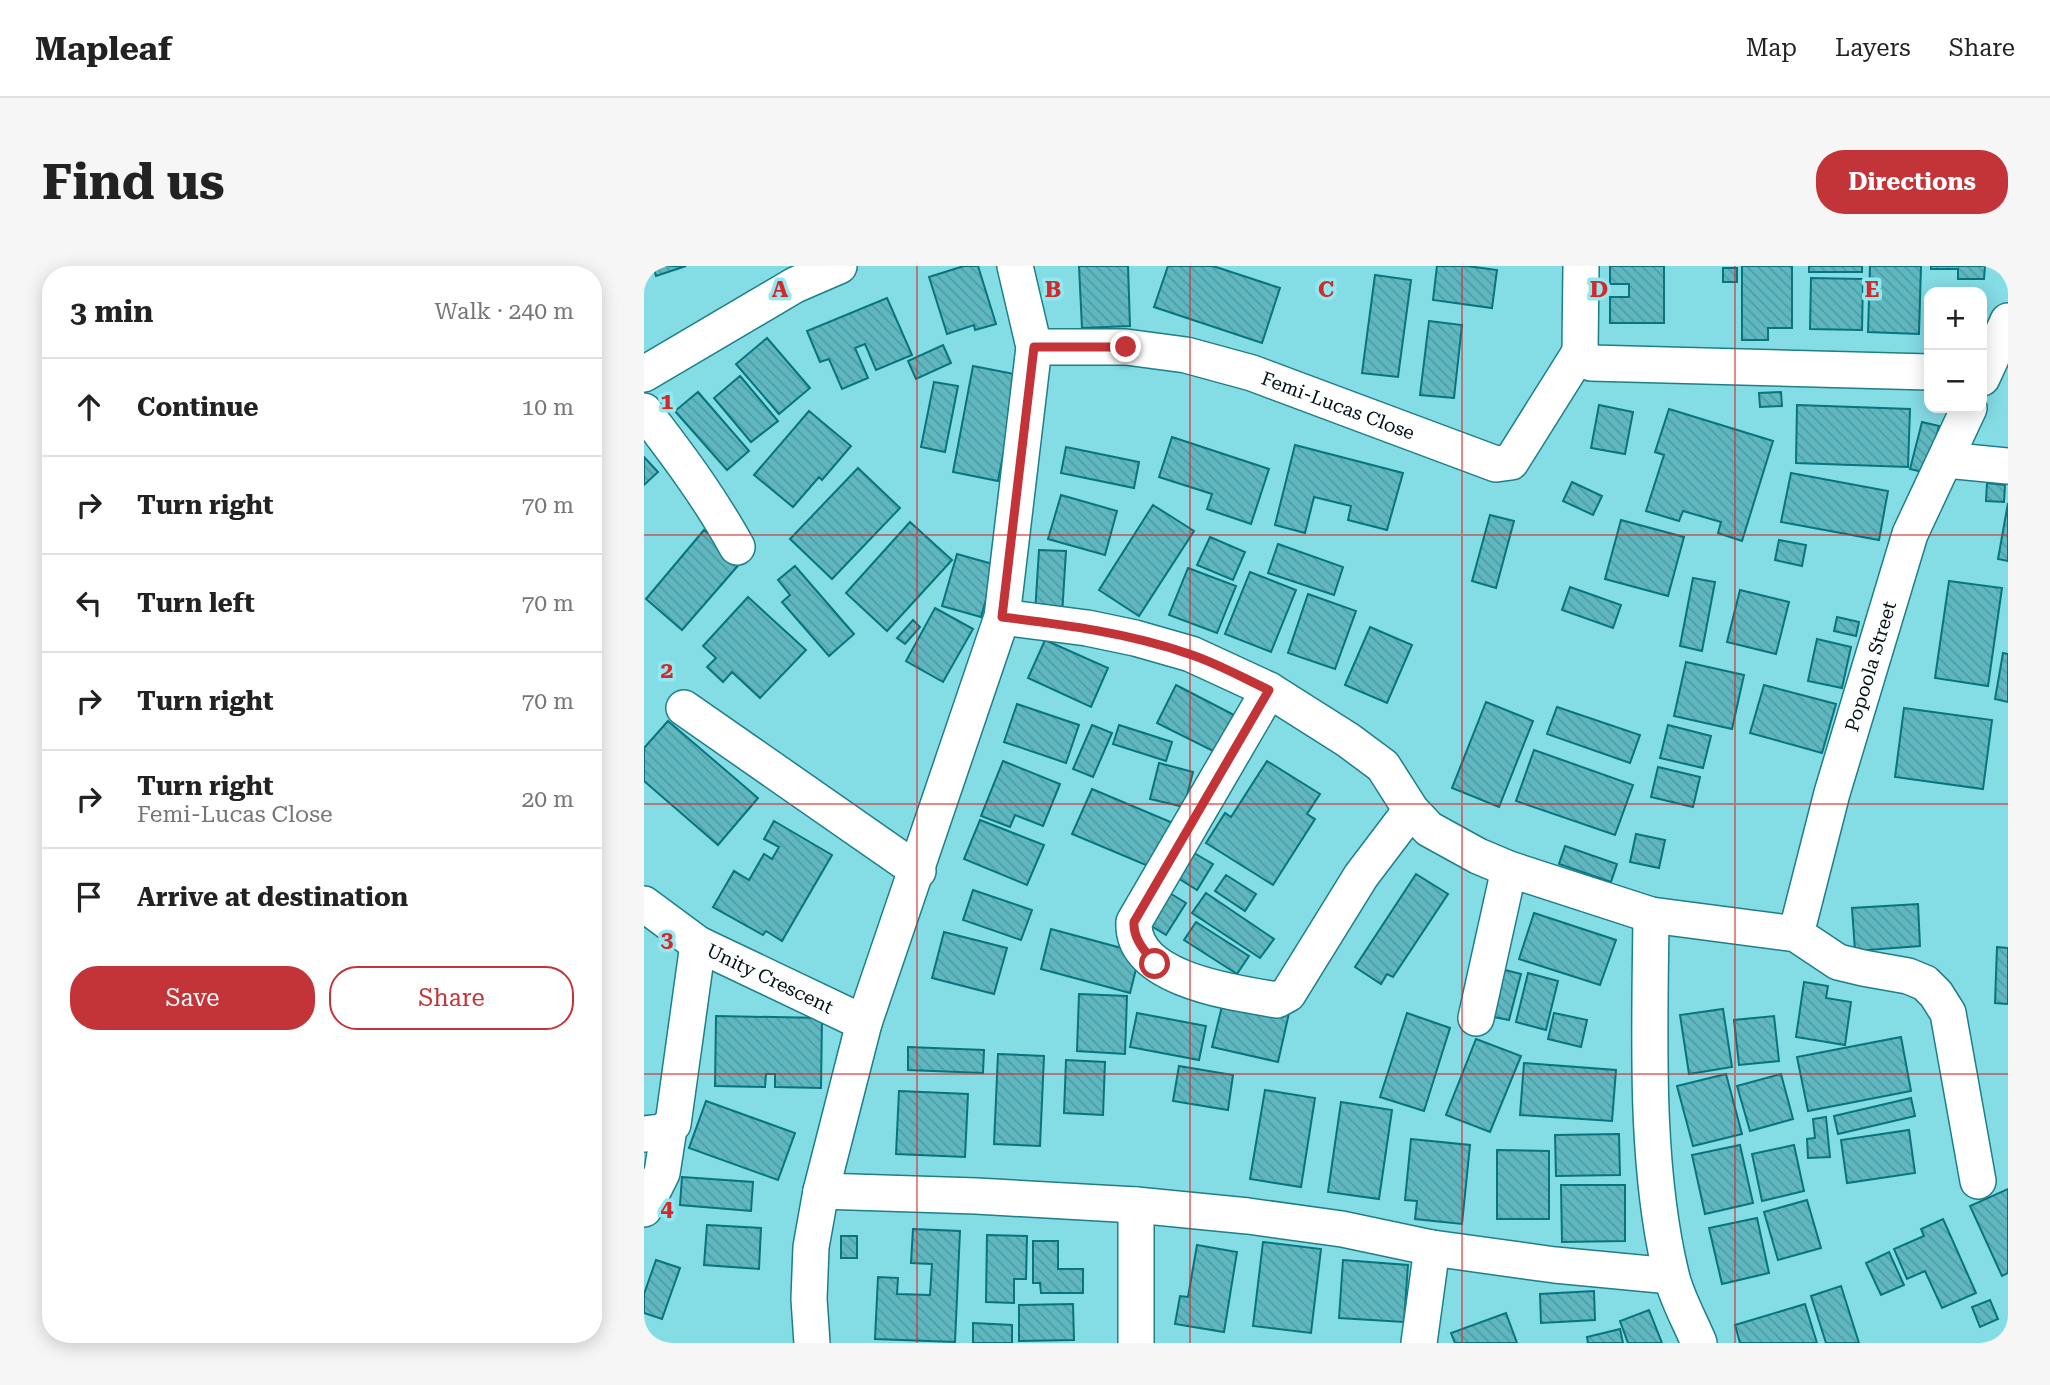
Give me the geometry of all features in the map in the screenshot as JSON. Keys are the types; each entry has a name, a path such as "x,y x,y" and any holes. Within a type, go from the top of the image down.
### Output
{"street":[{"path":"644,374 795,285 839,266"},
{"path":"811,1343 811,1247 821,1191 864,1023 918,871 1002,617 1034,347 1015,266"},
{"path":"1581,266 1580,352 1591,363 1924,372"},
{"path":"1987,365 2008,321"},
{"name":"Femi-Lucas Close","path":"1034,347 1126,347 1186,355 1252,373 1504,465 1511,462 1522,447 1580,352"},
{"path":"644,411 713,504 737,547"},
{"name":"Popoola Street","path":"1796,934 1832,793 1910,534 1967,413"},
{"path":"1946,460 2008,466"},
{"path":"1002,617 1087,628 1135,638 1191,654 1269,690 1348,740 1383,766 1411,810 1429,828 1478,856 1509,869 1650,915 1796,934 1838,962 1908,976 1925,983 1936,993 1948,1013 1978,1181"},
{"path":"1269,690 1134,922 1133,932 1155,964 1204,985 1277,1000 1283,998 1360,876 1411,810"},
{"path":"684,708 918,871"},
{"path":"1476,1018 1509,869"},
{"name":"Unity Crescent","path":"644,904 698,944 864,1023"},
{"path":"1650,915 1654,1173 1671,1276 1699,1343"},
{"path":"644,1209 662,1173 656,1131 673,1124 698,944"},
{"path":"821,1191 1136,1205 1248,1216 1342,1229 1432,1248 1555,1265 1671,1276"},
{"path":"1136,1205 1136,1343"},
{"path":"1419,1343 1432,1248"}],"building":[{"path":"653,266 686,266 656,276"},
{"path":"964,266 978,266 996,324 975,330 974,325 947,334 929,277"},
{"path":"1079,266 1128,266 1130,326 1082,328"},
{"path":"1168,266 1213,266 1280,288 1262,343 1154,307"},
{"path":"1437,266 1497,270 1492,308 1433,300"},
{"path":"1610,266 1664,266 1664,323 1610,323 1610,297 1629,297 1629,284 1610,284"},
{"path":"1742,266 1792,266 1792,328 1768,328 1768,340 1742,340"},
{"path":"1809,266 1862,266 1862,272 1809,272"},
{"path":"1870,266 1921,266 1919,334 1868,332"},
{"path":"1931,266 1985,266 1984,279 1958,279 1958,269 1931,269"},
{"path":"1723,268 1737,268 1737,282 1723,282"},
{"path":"1375,275 1411,280 1398,377 1362,373"},
{"path":"1811,278 1863,279 1862,330 1810,329"},
{"path":"887,298 912,355 876,370 865,344 855,348 868,378 842,389 829,359 820,362 807,331"},
{"path":"1429,321 1462,325 1454,398 1420,395"},
{"path":"767,338 810,388 779,414 736,364"},
{"path":"943,345 951,363 916,379 908,361"},
{"path":"973,366 1019,375 998,481 953,472"},
{"path":"740,376 778,421 751,442 714,398"},
{"path":"934,382 958,386 945,452 921,447"},
{"path":"698,392 749,451 727,470 675,411"},
{"path":"1781,392 1782,406 1760,407 1759,393"},
{"path":"1599,405 1633,412 1625,454 1591,448"},
{"path":"1797,405 1910,409 1908,467 1796,463"},
{"path":"1669,409 1773,441 1742,541 1718,533 1721,522 1683,511 1679,521 1646,511 1664,455 1655,452"},
{"path":"809,411 851,446 822,480 819,477 793,507 754,475"},
{"path":"1922,422 1939,426 1927,473 1910,469"},
{"path":"1172,437 1269,469 1251,524 1207,509 1212,494 1159,477"},
{"path":"1295,445 1403,473 1387,530 1348,520 1351,506 1314,497 1305,533 1275,525"},
{"path":"1066,447 1139,462 1134,488 1061,473"},
{"path":"644,457 658,472 644,485"},
{"path":"858,468 900,508 832,579 790,539"},
{"path":"1791,473 1888,491 1879,540 1781,522"},
{"path":"1572,482 1602,496 1593,515 1563,501"},
{"path":"1987,483 2005,485 2004,502 1986,501"},
{"path":"1061,495 1117,511 1105,555 1048,539"},
{"path":"2008,503 2008,561 1998,559"},
{"path":"1153,505 1194,531 1139,616 1099,590"},
{"path":"1490,515 1514,521 1496,588 1472,581"},
{"path":"1621,520 1684,537 1668,596 1605,579"},
{"path":"910,522 952,560 887,631 846,593"},
{"path":"704,530 742,561 682,630 646,599"},
{"path":"1210,537 1245,552 1233,580 1197,565"},
{"path":"1779,540 1806,545 1802,566 1775,560"},
{"path":"1278,544 1343,567 1334,595 1268,573"},
{"path":"1039,550 1066,551 1062,615 1035,613"},
{"path":"957,554 996,565 981,617 942,606"},
{"path":"795,566 854,634 829,656 782,602 790,595 778,580"},
{"path":"1188,568 1236,586 1217,633 1169,615"},
{"path":"1250,572 1296,590 1271,652 1225,634"},
{"path":"1693,578 1715,582 1702,651 1680,646"},
{"path":"1949,581 2002,588 1988,686 1935,678"},
{"path":"1570,587 1621,605 1613,628 1562,610"},
{"path":"1740,590 1789,602 1776,654 1727,642"},
{"path":"1308,594 1356,611 1335,669 1288,653"},
{"path":"748,597 806,650 760,698 732,672 723,682 707,667 716,658 703,646"},
{"path":"935,608 973,629 943,682 906,661"},
{"path":"1837,617 1859,622 1856,636 1834,631"},
{"path":"913,620 920,627 905,644 897,638"},
{"path":"1370,627 1412,645 1387,703 1345,685"},
{"path":"1817,639 1851,647 1842,688 1808,681"},
{"path":"1045,640 1108,668 1091,707 1028,678"},
{"path":"2003,653 2008,654 2008,702 1995,699"},
{"path":"1686,662 1744,675 1732,729 1674,716"},
{"path":"1176,685 1234,715 1215,752 1157,723"},
{"path":"1764,685 1836,704 1822,753 1750,733"},
{"path":"1486,702 1533,721 1499,807 1452,788"},
{"path":"1017,704 1079,725 1066,763 1004,742"},
{"path":"1557,707 1640,735 1630,763 1547,734"},
{"path":"1904,708 1992,720 1983,789 1895,777"},
{"path":"668,721 758,798 718,845 644,781 644,748"},
{"path":"1092,725 1112,733 1093,777 1073,769"},
{"path":"1119,725 1172,742 1166,761 1113,744"},
{"path":"1668,725 1711,736 1703,768 1660,758"},
{"path":"1534,750 1633,785 1615,835 1516,801"},
{"path":"1003,761 1060,784 1043,826 1015,815 1010,827 981,816"},
{"path":"1267,761 1320,794 1307,814 1315,819 1273,885 1206,843 1225,813 1231,817"},
{"path":"1159,763 1193,772 1184,807 1150,799"},
{"path":"1658,767 1700,777 1693,807 1651,797"},
{"path":"1092,789 1173,823 1153,868 1072,834"},
{"path":"980,820 1044,845 1027,885 964,859"},
{"path":"774,821 832,855 782,941 766,931 763,935 713,907 734,871 749,880 764,854 772,859 779,847 764,839"},
{"path":"1636,834 1665,840 1659,868 1630,862"},
{"path":"1565,846 1617,864 1611,882 1559,864"},
{"path":"1194,853 1213,864 1197,890 1178,878"},
{"path":"1416,874 1448,894 1393,977 1387,974 1381,984 1355,967"},
{"path":"1226,875 1256,894 1245,911 1215,891"},
{"path":"973,890 1032,910 1021,940 963,920"},
{"path":"1168,892 1186,903 1166,935 1148,924"},
{"path":"1206,893 1274,939 1260,958 1192,913"},
{"path":"1918,904 1920,946 1855,951 1852,908"},
{"path":"1534,913 1616,940 1600,985 1519,959"},
{"path":"1196,922 1249,956 1237,974 1184,940"},
{"path":"1051,929 1140,953 1130,993 1041,969"},
{"path":"944,932 1007,948 994,994 932,978"},
{"path":"1997,947 2008,948 2008,1004 1995,1003"},
{"path":"1501,969 1521,974 1509,1020 1489,1016"},
{"path":"1528,973 1558,981 1546,1030 1516,1022"},
{"path":"1804,982 1828,986 1826,998 1851,1002 1845,1045 1796,1037"},
{"path":"1079,994 1127,996 1125,1054 1077,1051"},
{"path":"1224,998 1289,1013 1278,1062 1212,1047"},
{"path":"1723,1009 1732,1067 1689,1074 1680,1015"},
{"path":"1137,1013 1206,1026 1199,1060 1130,1047"},
{"path":"1407,1013 1450,1028 1424,1111 1380,1097"},
{"path":"1554,1013 1587,1020 1581,1047 1548,1039"},
{"path":"716,1016 822,1018 821,1088 775,1087 775,1074 766,1074 765,1087 715,1086"},
{"path":"1774,1016 1779,1061 1739,1065 1734,1020"},
{"path":"1901,1037 1911,1091 1808,1111 1797,1057"},
{"path":"1476,1039 1521,1056 1490,1132 1446,1115"},
{"path":"908,1047 984,1050 983,1073 908,1070"},
{"path":"998,1054 1044,1056 1040,1146 994,1144"},
{"path":"1066,1060 1105,1062 1103,1115 1064,1113"},
{"path":"1524,1063 1616,1070 1612,1121 1520,1115"},
{"path":"1179,1066 1233,1075 1228,1110 1173,1101"},
{"path":"1726,1074 1742,1134 1693,1146 1677,1086"},
{"path":"1781,1074 1793,1119 1750,1131 1737,1086"},
{"path":"1265,1090 1315,1098 1301,1187 1250,1179"},
{"path":"899,1091 968,1094 965,1157 896,1154"},
{"path":"1911,1098 1915,1116 1838,1134 1834,1116"},
{"path":"706,1101 795,1133 778,1180 689,1148"},
{"path":"1341,1102 1392,1110 1379,1199 1328,1192"},
{"path":"1826,1117 1830,1157 1808,1158 1807,1139 1815,1138 1813,1119"},
{"path":"1909,1130 1915,1173 1847,1183 1841,1140"},
{"path":"1619,1134 1620,1175 1556,1176 1555,1135"},
{"path":"1411,1139 1470,1145 1462,1224 1415,1219 1417,1201 1405,1200"},
{"path":"1740,1145 1753,1203 1705,1214 1692,1155"},
{"path":"1794,1145 1804,1191 1762,1201 1752,1154"},
{"path":"1497,1150 1549,1151 1549,1219 1497,1219"},
{"path":"682,1177 753,1182 751,1211 680,1205"},
{"path":"1561,1185 1625,1185 1625,1241 1562,1242"},
{"path":"2008,1189 2008,1273 2002,1276 1970,1206"},
{"path":"1807,1200 1821,1248 1778,1260 1764,1212"},
{"path":"1757,1218 1769,1273 1722,1284 1709,1228"},
{"path":"1943,1219 1976,1293 1942,1308 1925,1271 1907,1279 1894,1249 1924,1236 1921,1229"},
{"path":"707,1225 761,1228 759,1269 704,1265"},
{"path":"913,1229 960,1231 955,1342 875,1339 878,1277 898,1278 897,1294 930,1295 932,1264 911,1263"},
{"path":"987,1235 1027,1236 1026,1279 1014,1279 1014,1303 986,1302"},
{"path":"841,1236 857,1236 857,1258 841,1258"},
{"path":"1033,1241 1058,1241 1058,1269 1083,1269 1083,1293 1041,1293 1040,1283 1033,1283"},
{"path":"1263,1242 1321,1249 1311,1333 1253,1326"},
{"path":"1197,1245 1237,1252 1224,1332 1175,1324 1180,1296 1188,1297"},
{"path":"1889,1252 1904,1285 1881,1295 1866,1263"},
{"path":"656,1260 680,1268 662,1319 644,1313 644,1294"},
{"path":"1343,1260 1408,1265 1404,1322 1339,1318"},
{"path":"1841,1286 1859,1343 1826,1343 1811,1296"},
{"path":"1594,1291 1595,1320 1541,1323 1540,1294"},
{"path":"1990,1300 1998,1319 1980,1327 1972,1307"},
{"path":"1073,1304 1074,1340 1019,1341 1019,1305"},
{"path":"1805,1304 1817,1343 1740,1343 1735,1325"},
{"path":"1649,1310 1662,1343 1628,1343 1620,1321"},
{"path":"1506,1313 1517,1343 1455,1343 1451,1333"},
{"path":"973,1323 1012,1325 1012,1343 973,1343"},
{"path":"1620,1329 1623,1343 1588,1343 1587,1337"}],"route":[{"path":"1126,347 1034,347 1002,617 1087,628 1135,638 1191,654 1269,690 1134,922 1133,932 1155,964"}]}
